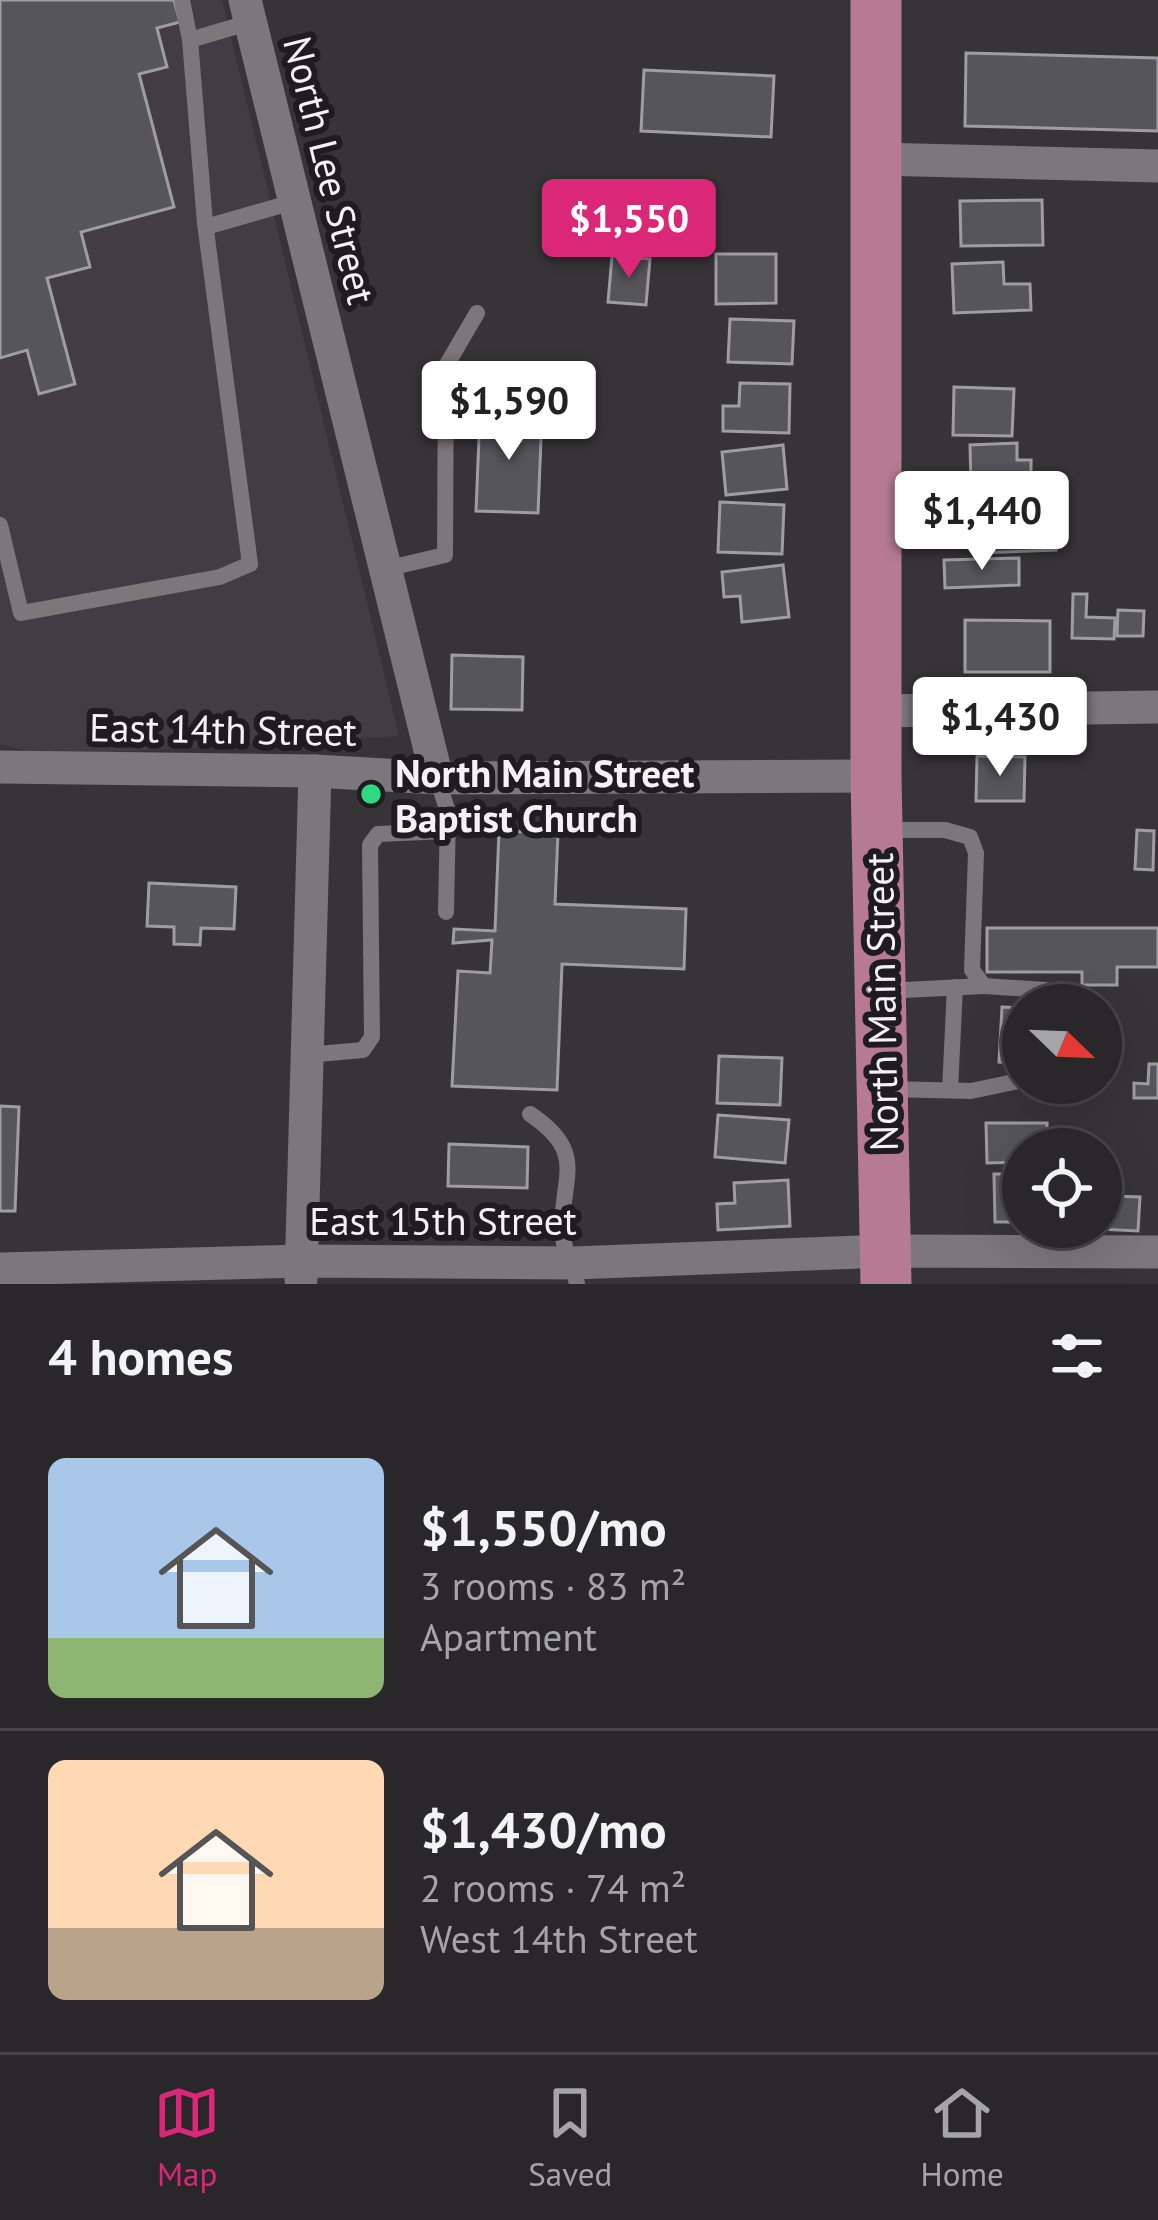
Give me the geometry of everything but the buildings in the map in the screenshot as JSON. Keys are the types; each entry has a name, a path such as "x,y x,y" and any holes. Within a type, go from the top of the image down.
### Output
{"main road":[{"name":"North Main Street","path":"876,0 876,776 886,1267"}],"street":[{"name":"North Lee Street","path":"248,11 437,778"},
{"path":"875,159 1158,166"},
{"path":"876,711 1158,707"},
{"name":"East 14th Street","path":"0,767 315,771 437,778 876,776"},
{"path":"301,1273 315,771"},
{"name":"East 15th Street","path":"14,1274 575,1274 886,1267 1158,1252"}],"lane":[{"path":"0,525 21,614 220,577 250,564 182,0"},
{"path":"190,40 248,11"},
{"path":"206,227 293,202"},
{"path":"385,569 445,556 446,366 477,313"},
{"path":"437,778 448,812 446,912"},
{"path":"878,830 946,830 970,837 976,853 972,970 985,986"},
{"path":"307,1055 363,1050 372,1037 370,845 378,834 447,831"},
{"path":"950,1090 955,987"},
{"path":"881,991 1002,987"},
{"path":"883,1089 971,1090 1002,1084"},
{"path":"530,1114 555,1131 565,1145 562,1242 575,1274"}],"shaded area":[{"path":"0,0 222,0 399,736 45,756 0,744"}],"place":[{"name":"North Main Street Baptist Church","path":"371,794"}]}
